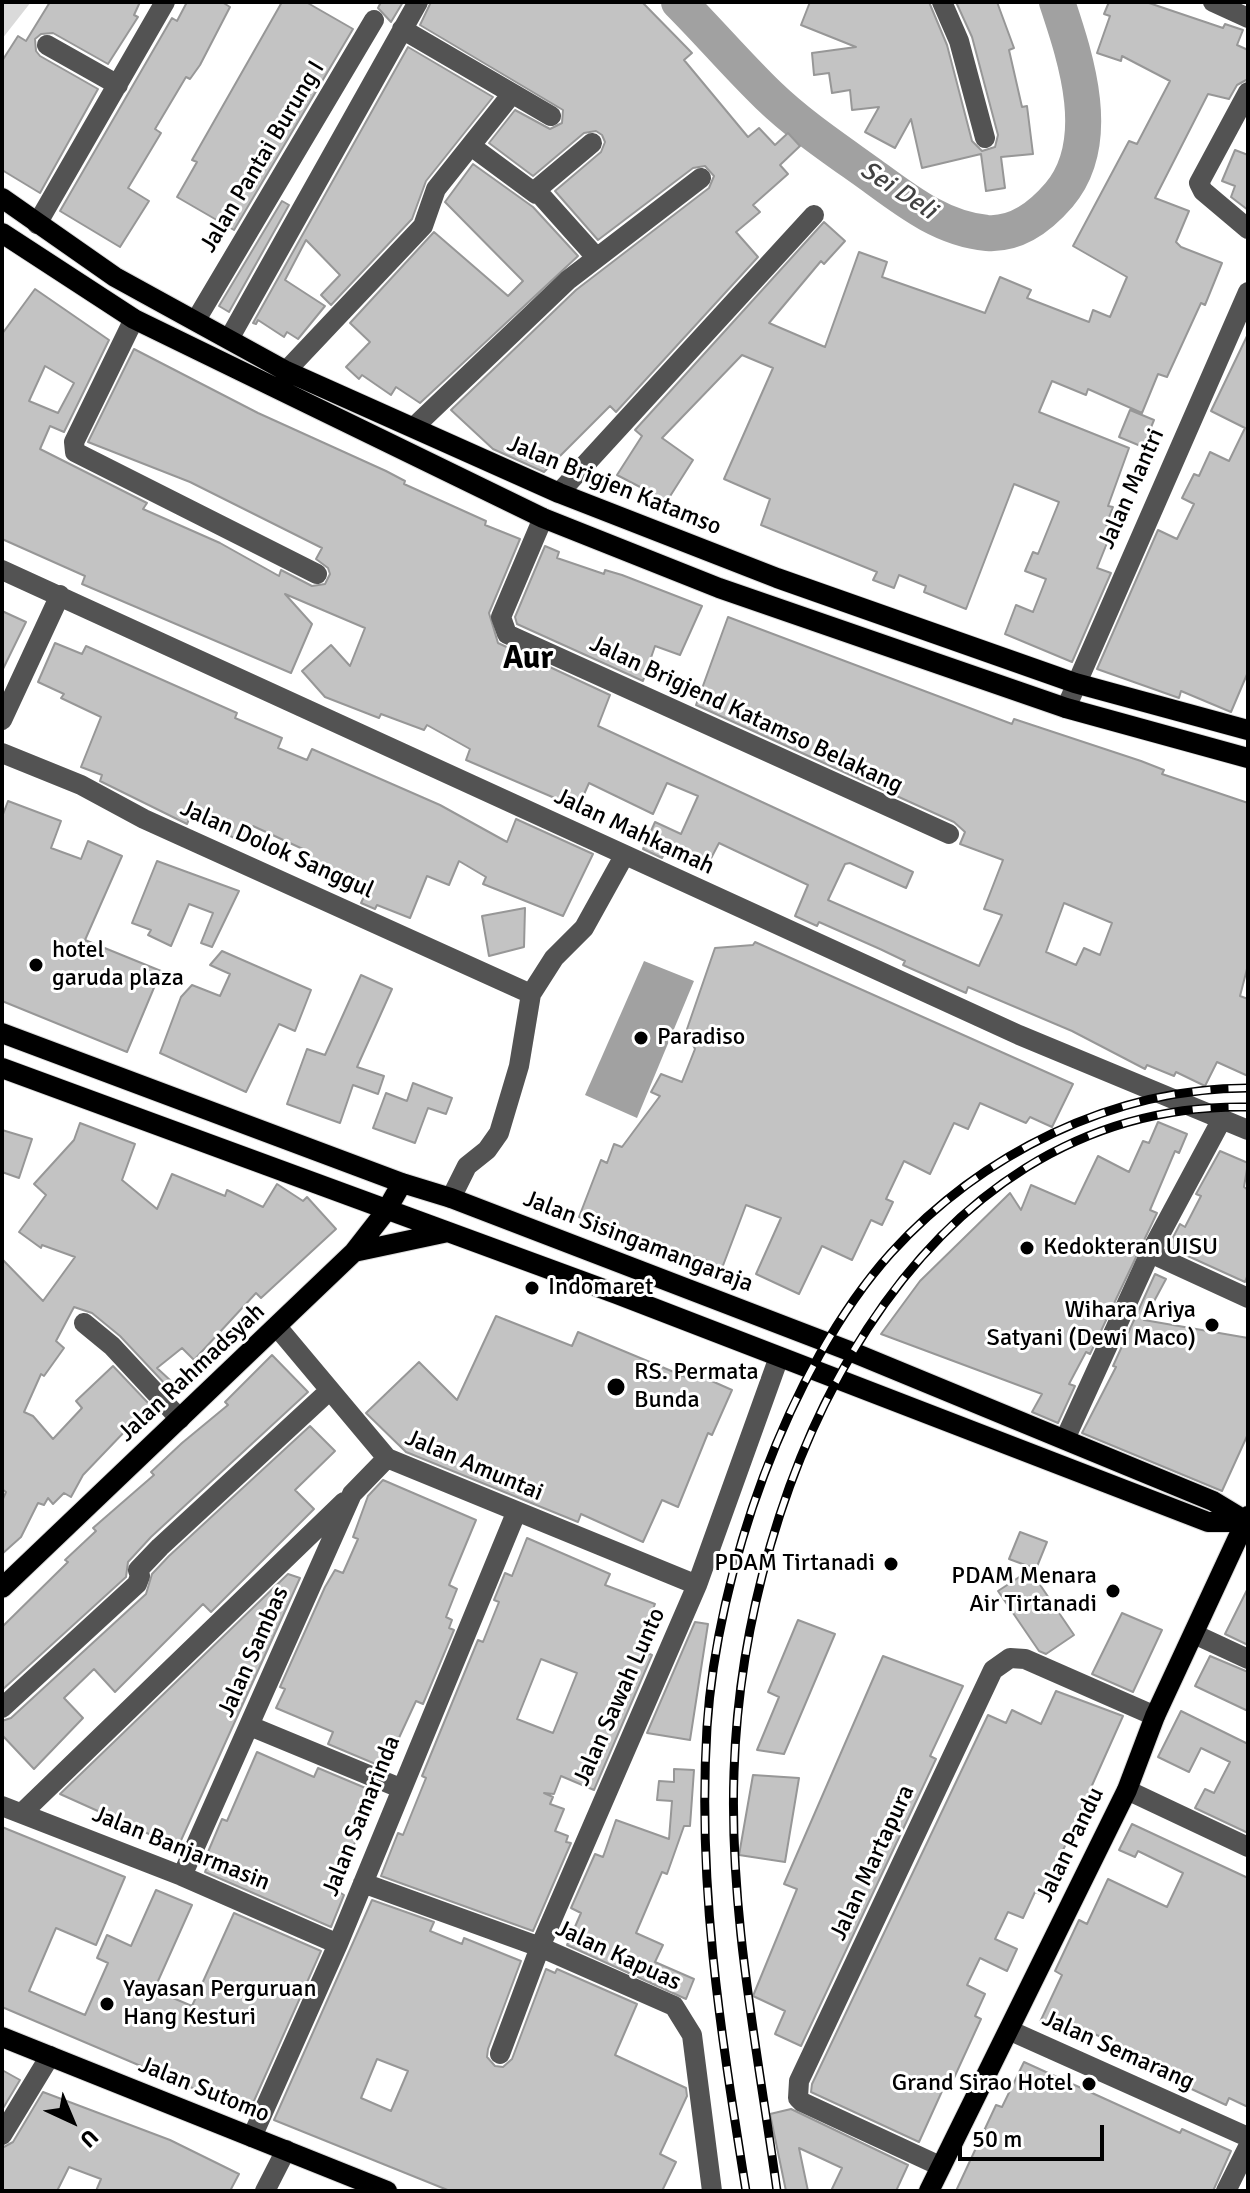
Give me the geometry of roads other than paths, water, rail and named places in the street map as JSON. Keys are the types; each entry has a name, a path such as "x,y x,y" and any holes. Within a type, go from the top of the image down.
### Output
{"main road":[{"name":"Jalan Brigjen Katamso","path":"2,198 115,277 286,371 559,493 777,578 1075,683 1246,726"},
{"path":"2,233 101,301 134,319 543,518 719,588 1066,708 1248,758"},
{"path":"101,301 115,277"},
{"path":"543,518 559,493"},
{"name":"Jalan Sisingamangaraja","path":"2,1033 402,1183 451,1198 852,1352 1221,1504 1247,1520"},
{"path":"2,1068 549,1270 1208,1522 1247,1520"},
{"name":"Jalan Rahmadsyah","path":"2,1588 278,1328 354,1252 386,1211 402,1183"},
{"path":"354,1252 448,1232"},
{"path":"549,1270 562,1242"},
{"name":"Jalan Pandu","path":"929,2191 1011,2031 1127,1790 1155,1716 1247,1520"},
{"name":"Jalan Sutomo","path":"2,2037 387,2191"}],"street":[{"path":"37,224 165,2"},
{"path":"229,339 418,2"},
{"path":"942,2 959,41 985,138"},
{"path":"1213,2 1248,18"},
{"name":"Jalan Pantai Burung I","path":"196,320 374,20"},
{"path":"402,29 551,116"},
{"path":"47,45 118,85"},
{"path":"1248,92 1199,183 1203,191 1248,229"},
{"path":"286,371 423,226 436,189 511,95"},
{"path":"536,194 592,143"},
{"path":"471,146 536,194 596,257"},
{"path":"414,427 596,257 701,178"},
{"path":"559,493 814,215"},
{"name":"Jalan Mantri","path":"1066,708 1248,292"},
{"path":"134,319 74,442 75,452 317,574"},
{"name":"Jalan Brigjend Katamso Belakang","path":"543,518 501,617 507,634 949,834"},
{"name":"Jalan Mahkamah","path":"2,570 1019,1035 1248,1130"},
{"path":"2,720 60,595"},
{"name":"Jalan Dolok Sanggul","path":"2,753 81,785 144,819 531,994"},
{"path":"451,1198 467,1166 487,1150 499,1133 519,1066 531,994 554,958 584,928 624,856"},
{"path":"1065,1439 1150,1253 1222,1119"},
{"path":"1150,1253 1248,1298"},
{"path":"84,1323 112,1346 180,1419"},
{"name":"Jalan Amuntai","path":"278,1328 387,1458 697,1585"},
{"name":"Jalan Sawah Lunto","path":"500,2054 540,1947 697,1585 779,1357"},
{"path":"2,1708 137,1584 140,1576 138,1570 160,1547 329,1391"},
{"name":"Jalan Sambas","path":"182,1876 352,1494 387,1458"},
{"path":"22,1813 352,1494"},
{"name":"Jalan Samarinda","path":"252,2137 338,1944 516,1513"},
{"path":"1194,1634 1248,1659"},
{"name":"Jalan Martapura","path":"940,2166 802,2102 797,2092 799,2081 993,1670 1010,1658 1025,1659 1155,1716"},
{"path":"250,1726 400,1788"},
{"path":"1127,1790 1248,1847"},
{"name":"Jalan Banjarmasin","path":"2,1806 182,1876 338,1944"},
{"name":"Jalan Kapuas","path":"363,1883 540,1947 674,2006 692,2035 712,2191"},
{"name":"Jalan Semarang","path":"1011,2031 1248,2137"},
{"path":"2,2135 50,2056"},
{"path":"1226,2191 1248,2147"},
{"path":"265,2191 286,2150"}],"waterway":[{"name":"Sei Deli","path":"679,2 768,95 820,138 927,213 956,226 987,233 1008,231 1028,223 1059,195 1073,174 1083,126 1082,100 1072,49 1057,2"}],"railway":[{"path":"746,2191 720,2017 708,1903 705,1845 707,1727 725,1604 742,1540 790,1413 820,1354 854,1300 891,1253 927,1217 966,1185 1008,1157 1053,1133 1099,1114 1148,1100 1198,1091 1248,1088"},
{"path":"777,2191 740,1930 734,1772 745,1660 770,1545 811,1433 867,1329 939,1239 1026,1168 1129,1122 1248,1107"}],"place":[{"name":"hotel garuda plaza","path":"36,965"},
{"name":"Paradiso","path":"641,1038"},
{"name":"Kedokteran UISU","path":"1027,1248"},
{"name":"Indomaret","path":"532,1288"},
{"name":"Wihara Ariya Satyani (Dewi Maco)","path":"1212,1325"},
{"name":"RS. Permata Bunda","path":"616,1387"},
{"name":"PDAM Tirtanadi","path":"891,1564"},
{"name":"PDAM Menara Air Tirtanadi","path":"1113,1591"},
{"name":"Yayasan Perguruan Hang Kesturi","path":"107,2004"},
{"name":"Grand Sirao Hotel","path":"1089,2084"}],"district":[{"name":"Aur","path":"528,660"}]}
